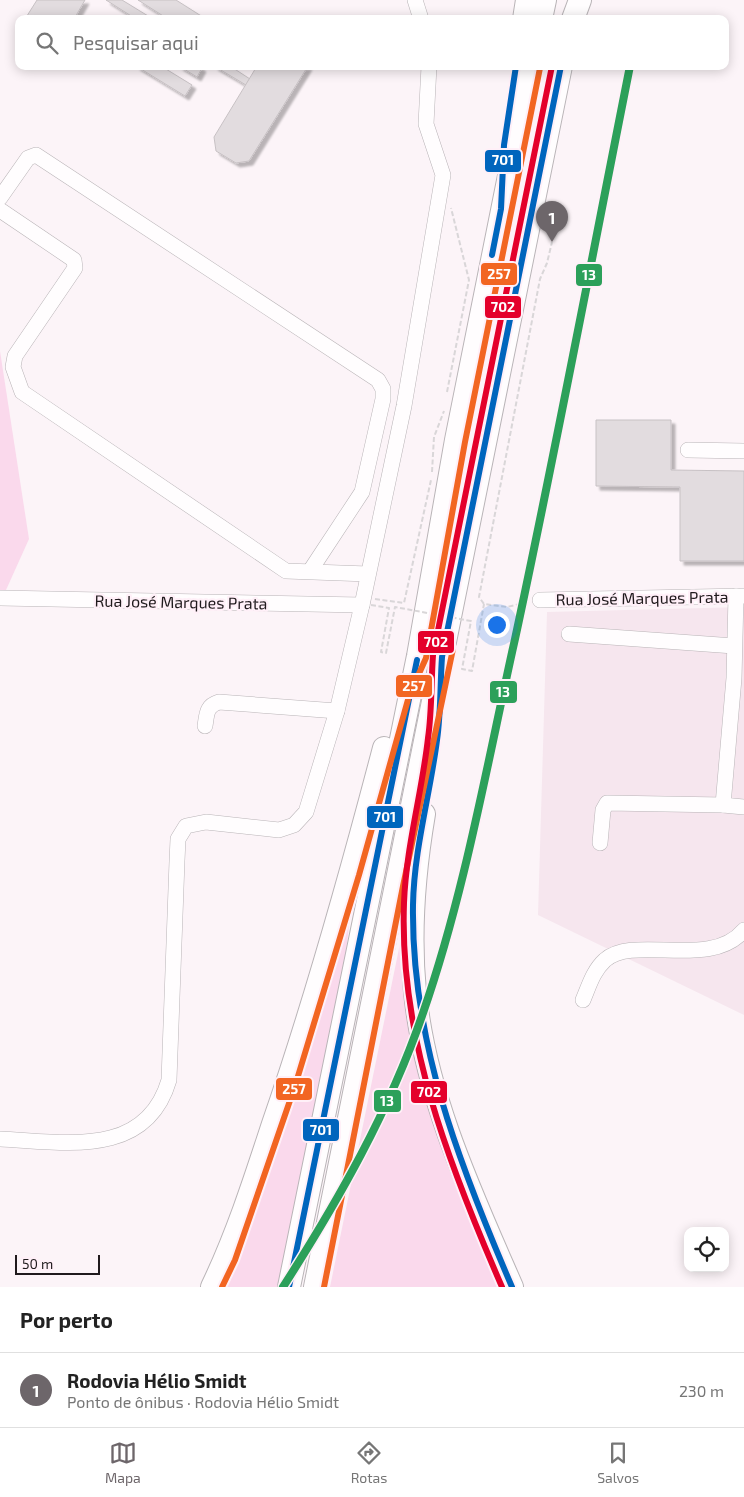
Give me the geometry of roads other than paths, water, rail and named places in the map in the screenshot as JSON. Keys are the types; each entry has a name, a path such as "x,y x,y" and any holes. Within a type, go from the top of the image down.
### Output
{"highway":[{"path":"525,15 527,0"},
{"path":"542,15 545,0"},
{"path":"572,15 574,0"},
{"path":"574,15 580,0"},
{"path":"501,209 504,145 515,70"},
{"path":"289,1287 418,656 456,440 530,70"},
{"path":"315,1287 394,884 442,657 560,70"},
{"path":"212,1287 227,1257 287,1083 351,872 390,725 401,693 418,656"},
{"path":"442,657 437,738 412,905 415,993 421,1031 440,1106 466,1180 512,1287"}],"lane":[{"path":"415,0 419,15"},
{"path":"0,1139 75,1143 102,1141 119,1137 143,1123 152,1114 165,1093 169,1080 177,861 181,831 186,826 206,822 270,830 294,825 306,812 367,606 368,574 404,406 443,175 426,124 429,70"},
{"path":"0,198 28,158 36,155 378,380 383,389 384,400 362,492 310,571"},
{"path":"0,210 74,260 75,268 15,356 13,367 22,392 286,571 368,574"},
{"path":"688,450 744,451"},
{"path":"723,805 739,679 734,646 740,596"},
{"name":"Rua José Marques Prata","path":"540,600 740,596"},
{"name":"Rua José Marques Prata","path":"0,598 367,606"},
{"path":"569,634 734,646"},
{"path":"205,726 207,710 211,705 219,702 337,712"},
{"path":"600,843 603,810 606,803 744,807"},
{"path":"583,1000 600,965 612,956 629,951 679,952 703,949 732,940 744,930"}],"place":[{"name":"Rodovia Hélio Smidt","path":"552,242"}]}
